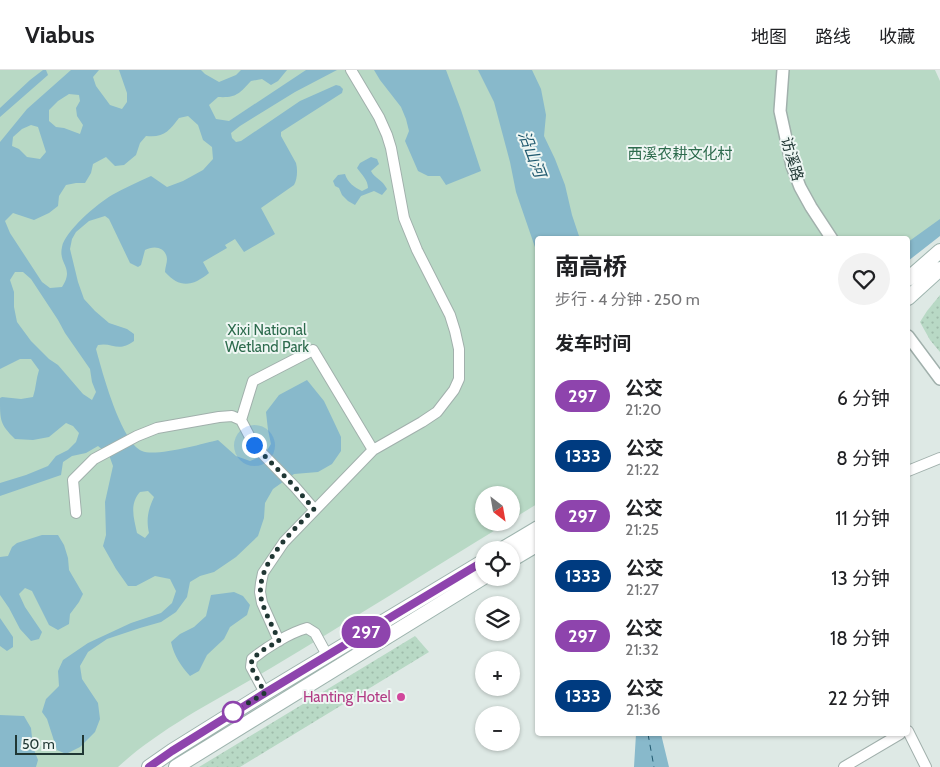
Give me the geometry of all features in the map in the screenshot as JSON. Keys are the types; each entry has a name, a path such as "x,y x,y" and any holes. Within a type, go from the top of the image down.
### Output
{"main road":[{"path":"910,277 940,251"},
{"path":"910,296 940,269"},
{"path":"919,287 940,281"},
{"path":"516,541 535,530"},
{"path":"520,555 535,546"},
{"path":"149,767 265,693 475,566"},
{"path":"176,767 475,583"}],"street":[{"path":"279,641 262,604 260,584 284,542 373,450 437,412 454,390 459,379 460,367 455,330 450,315 417,250 404,218 387,134 351,70"},
{"name":"访溪路","path":"783,70 780,112 792,166 811,208 830,236"},
{"path":"910,339 940,379"},
{"path":"241,420 253,381 313,350 373,450"},
{"path":"76,512 74,480 94,459 137,436 157,428 232,416 241,420 254,445 314,509"},
{"path":"910,470 940,458"},
{"path":"265,693 251,667 252,659 263,650 298,630 308,628 315,633 327,656"},
{"path":"910,735 926,767"},
{"path":"844,767 897,736"}],"green space":[{"name":"Xixi National Wetland Park","path":"0,70 935,70 940,81 940,228 910,254 910,236 535,236 535,505 520,514 520,486 475,486 475,531 494,531 301,650 172,726 135,752 118,767 0,767"},
{"path":"940,295 940,352 930,340 920,322"},
{"path":"415,636 429,652 240,767 199,767"}],"water":[{"path":"43,70 46,70 48,75 0,117 0,108"},
{"path":"71,70 99,70 93,77 96,86 110,105 122,109 127,102 127,93 119,70 201,70 219,82 236,75 241,70 287,70 278,81 271,85 262,79 251,81 237,94 229,97 218,97 209,105 216,119 229,121 306,70 337,70 295,92 240,126 231,133 232,138 236,142 241,141 300,101 336,85 343,89 342,93 281,132 281,136 296,163 297,175 294,185 261,208 275,234 244,252 235,239 225,245 227,248 203,262 209,273 197,281 187,284 176,281 171,277 165,272 166,255 156,247 145,250 141,265 138,267 130,263 109,219 105,216 89,221 76,232 72,239 70,249 84,299 109,323 127,329 134,334 134,341 124,346 103,344 98,345 96,349 113,405 134,445 142,451 157,452 218,440 236,456 250,461 264,455 271,444 266,412 279,395 307,380 324,401 341,437 341,451 332,464 318,472 294,474 273,489 265,503 264,518 258,536 236,557 214,572 200,576 190,582 187,597 176,612 161,622 107,639 88,652 80,666 82,679 98,703 100,719 95,732 80,747 66,754 57,750 47,719 42,712 46,699 59,686 58,671 63,660 88,643 131,623 161,613 172,603 176,591 170,579 155,576 136,586 128,586 103,546 106,535 105,502 113,466 109,455 98,446 86,453 72,456 63,462 61,475 0,496 0,483 48,466 56,456 68,450 76,442 79,433 73,426 66,423 49,437 33,440 15,439 6,430 1,417 0,398 21,399 33,397 39,370 31,359 20,359 0,369 0,142 27,109","holes":["69,94 79,95 80,101 76,108 77,116 83,125 80,134 56,127 49,121 49,110","188,116 198,125 203,140 212,147 213,159 203,170 167,187 151,176 106,199 83,218 64,240 61,253 67,275 62,287 50,288 42,282 10,233 5,221 13,213 34,220 49,213 58,206 59,196 66,185 85,183 91,173 93,164 106,157 115,166 124,165 136,155 140,143 146,136 157,136 166,133 179,118","31,125 38,127 46,152 40,159 27,157 19,149 12,146 13,137 22,129","15,272 23,272 31,279 90,369 96,392 92,400 83,394 58,365 31,341 17,322 14,292 10,280","148,491 154,497 148,515 149,533 145,538 137,533 133,512 134,502 140,492"]},
{"path":"374,70 446,70 481,171 446,185 440,176 428,176 418,171 405,141 409,131 401,107"},
{"name":"沿山河","path":"478,70 532,70 541,89 546,115 544,136 565,185 579,236 535,236 535,247 516,192 494,102"},
{"path":"371,157 377,159 379,164 371,171 387,189 382,195 374,191 361,196 355,205 342,195 333,181 338,175 345,174 356,188 362,191 368,188 366,180 357,168 360,163"},
{"path":"940,219 940,236 910,259 910,241"},
{"path":"42,535 58,535 64,545 69,570 83,594 70,614 69,624 58,630 49,625 32,591 25,588 19,594 25,607 42,632 39,639 31,641 20,629 0,595 0,557 8,556 12,547 17,543"},
{"path":"234,592 243,596 250,605 247,615 230,627 224,639 207,655 199,671 190,676 178,660 171,642 180,634 194,627 206,616 211,595"},
{"path":"0,618 13,637 13,647 7,651 0,646"},
{"path":"0,715 24,716 31,728 33,747 38,760 36,767 0,767"},
{"path":"636,736 661,736 669,767 634,767"}],"ferry route":[{"path":"648,736 654,767"}],"bus line":[{"name":"297","path":"149,767 265,693 475,566"}],"place":[{"name":"Hanting Hotel","path":"401,697"}],"route":[{"path":"233,712 265,693 251,667 252,659 279,641 262,604 260,584 271,560 284,542 314,509 254,445"}],"park label":[{"name":"西溪农耕文化村","path":"680,154"}]}
